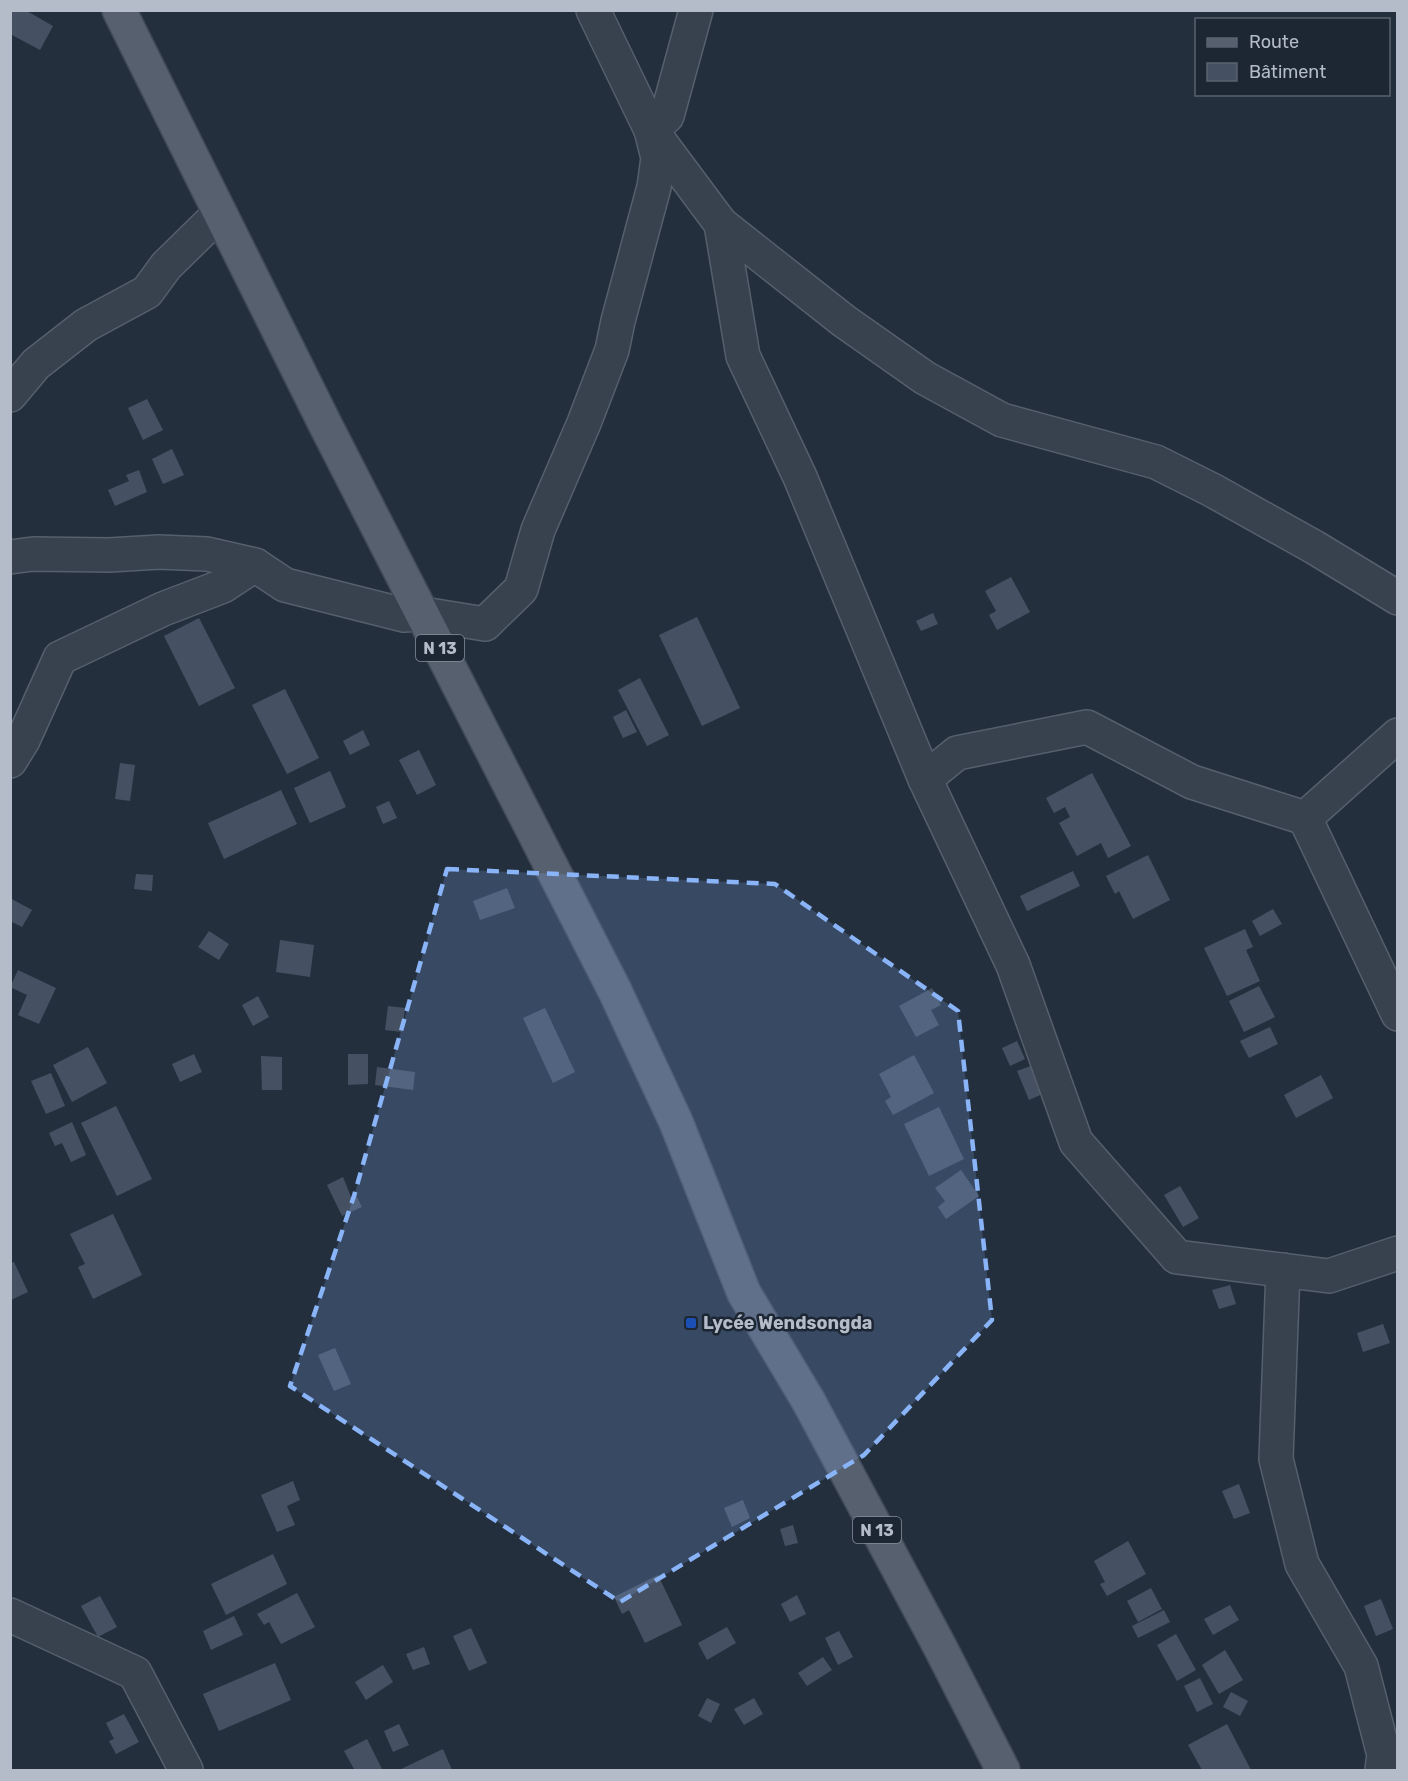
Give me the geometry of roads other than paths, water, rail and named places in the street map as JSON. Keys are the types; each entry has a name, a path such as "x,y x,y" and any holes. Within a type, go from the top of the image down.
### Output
{"main road":[{"name":"N 13","path":"117,13 615,991 676,1122 744,1293 806,1396 1003,1770"}],"street":[{"path":"594,10 651,130 721,225 844,321 925,378 1002,420 1156,462 1212,490 1314,547 1398,598"},
{"path":"651,130 667,116 696,10"},
{"path":"10,557 33,554 110,555 159,552 207,554 255,565 285,585 404,615 423,614 485,624 521,589 538,530 584,423 612,350 654,187 658,159 651,130"},
{"path":"10,395 36,364 86,325 147,292 166,266 220,213"},
{"path":"721,225 743,356 800,477 925,779 1013,965 1076,1142 1177,1257 1329,1276 1398,1253"},
{"path":"10,761 23,740 60,658 163,609 223,586 255,565"},
{"path":"925,779 957,753 1087,727 1192,782 1305,819 1398,1014"},
{"path":"1305,819 1398,735"},
{"path":"1283,1270 1276,1459 1302,1564 1361,1666 1384,1755 1382,1770"},
{"path":"10,1615 135,1673 186,1770"}],"place":[{"name":"Lycée Wendsongda","path":"691,1323"}]}
